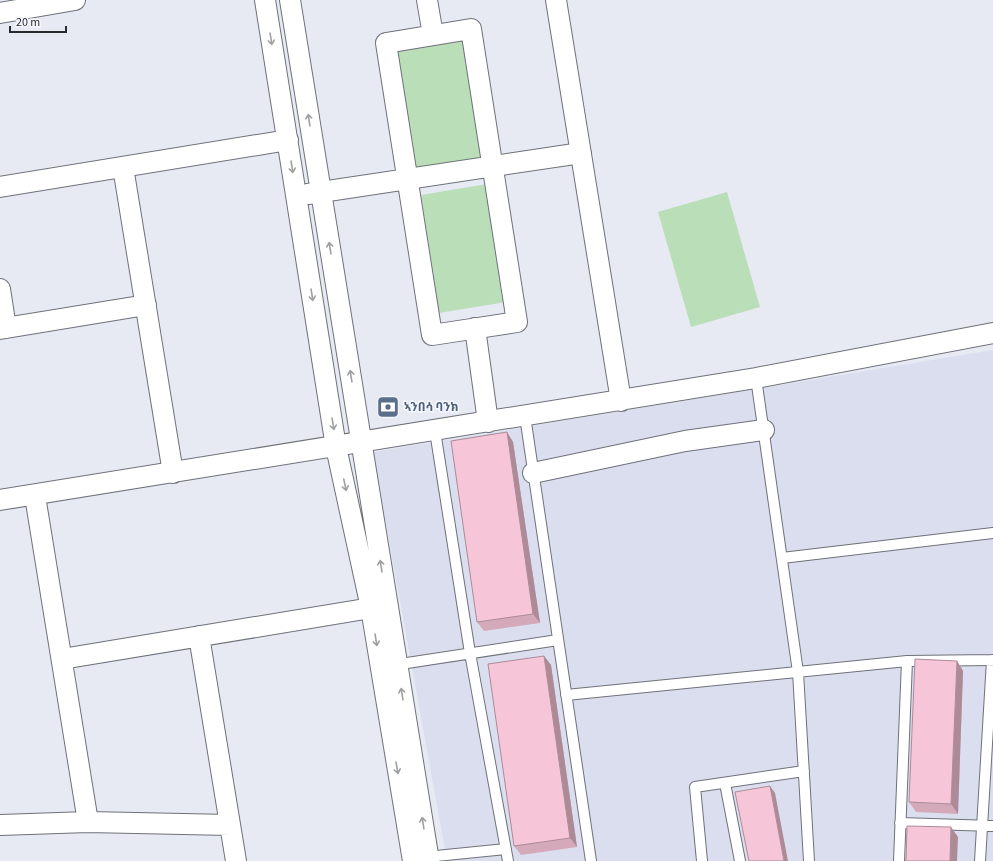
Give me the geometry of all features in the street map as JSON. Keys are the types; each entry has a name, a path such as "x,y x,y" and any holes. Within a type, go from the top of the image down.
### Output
{"street":[{"path":"0,13 75,0"},
{"path":"265,0 336,447 371,608 389,666"},
{"path":"290,0 361,443 389,666 421,859"},
{"path":"427,0 433,35"},
{"path":"556,0 621,401"},
{"path":"471,29 517,322 432,335 386,43 433,35 471,29"},
{"path":"0,187 288,140"},
{"path":"296,196 581,153"},
{"path":"123,167 173,473"},
{"path":"0,289 3,328 146,305"},
{"path":"475,328 488,422"},
{"path":"0,500 35,496 621,401 756,378 993,333"},
{"path":"533,473 685,441 764,430"},
{"path":"35,496 88,822"},
{"path":"62,659 371,608"},
{"path":"199,636 236,861"},
{"path":"0,825 88,822 230,826"}],"lane":[{"path":"756,378 798,672 809,861"},
{"path":"525,416 591,861"},
{"path":"435,431 470,654 508,861"},
{"path":"782,558 993,533"},
{"path":"389,666 558,640"},
{"path":"566,696 907,661 992,660 980,861"},
{"path":"899,861 907,661"},
{"path":"702,861 695,788 804,771"},
{"path":"725,783 740,861"},
{"path":"900,823 993,826"},
{"path":"421,859 506,849"}],"shaded area":[{"path":"993,350 993,861 447,861 373,452"}],"green space":[{"path":"463,41 482,159 416,169 397,51"},
{"path":"487,184 506,302 439,313 421,195"},
{"path":"727,192 760,307 691,327 658,212"}],"building":[{"path":"507,432 533,614 477,622 451,441"},
{"path":"544,656 570,838 514,846 488,664"},
{"path":"915,659 957,661 951,804 909,802"},
{"path":"770,786 784,861 749,861 735,792"},
{"path":"907,826 951,827 950,861 906,861"}],"place":[{"name":"ኣንበሳ ባንክ","path":"388,407"}]}
